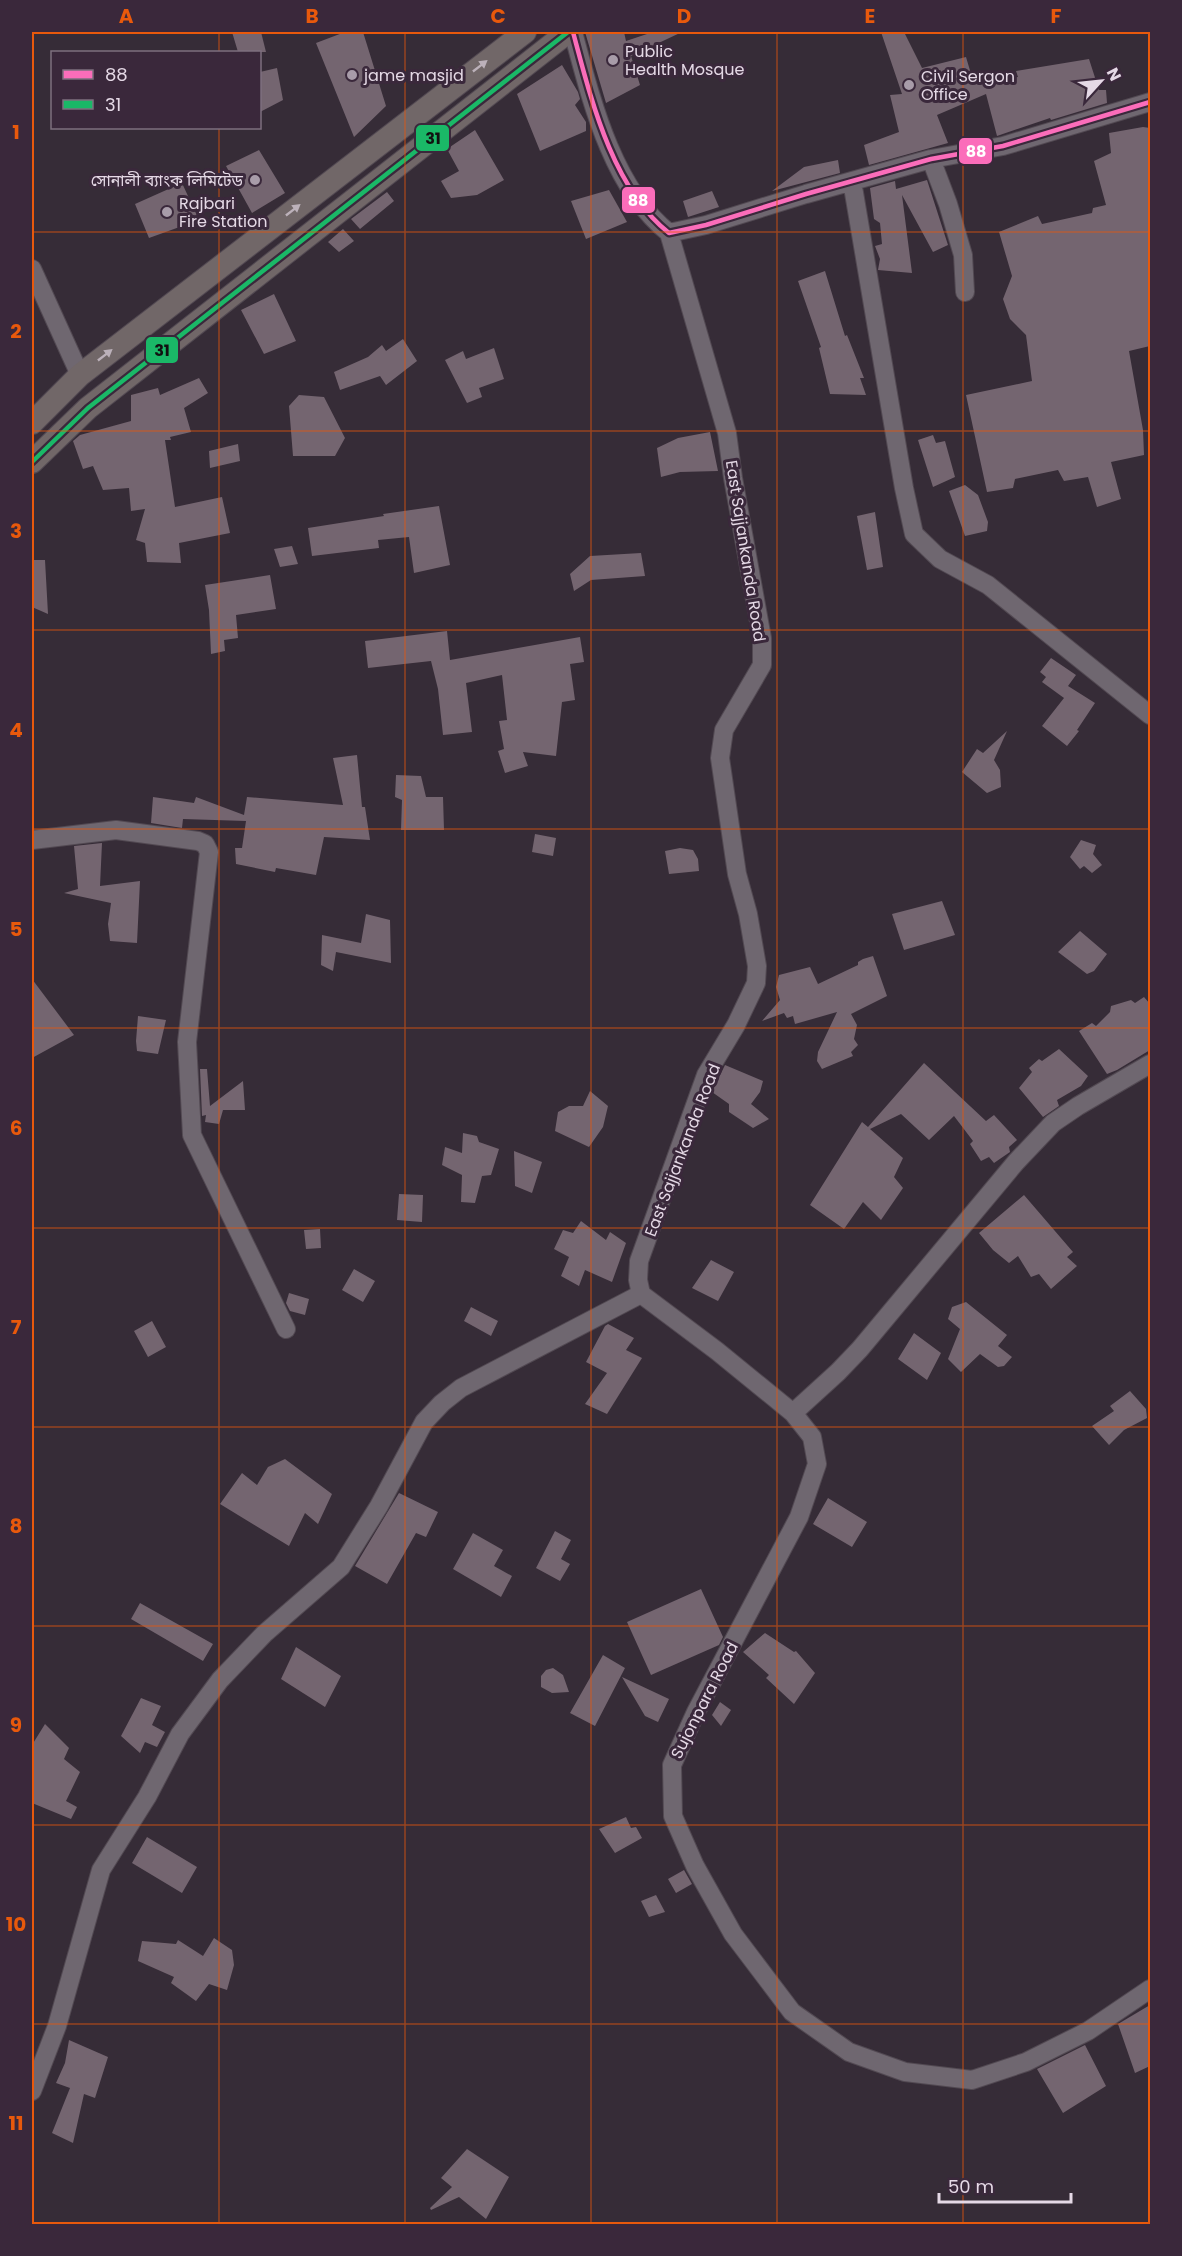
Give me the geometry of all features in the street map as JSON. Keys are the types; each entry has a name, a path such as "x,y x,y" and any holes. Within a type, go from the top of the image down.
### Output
{"main road":[{"path":"32,423 80,375 525,32"},
{"path":"32,462 88,408 568,32"}],"street":[{"path":"573,32 602,129 622,174 656,223 669,233 706,225 931,159 1003,146 1150,102"},
{"path":"931,159 948,204 963,255 965,292"},
{"path":"852,182 904,488 914,534 940,559 988,585 1150,715"},
{"name":"East Sajjankanda Road","path":"641,1294 638,1280 639,1261 680,1144 706,1075 736,1025 756,983 757,966 748,915 736,874 720,758 724,730 762,665 762,638 727,433 669,233"},
{"path":"32,268 80,375"},
{"path":"32,840 116,830 206,844 209,852 187,1042 192,1135 286,1329"},
{"path":"32,2091 57,2026 101,1870 147,1797 180,1734 220,1680 264,1634 341,1567 379,1506 424,1422 442,1402 461,1388 641,1294 717,1351 793,1413 860,1349 1016,1162 1053,1123 1150,1064"},
{"name":"Sujonpara Road","path":"793,1413 812,1437 817,1464 800,1517 696,1712 672,1765 673,1816 694,1866 733,1934 792,2012 849,2052 905,2072 972,2080 1026,2062 1088,2031 1150,1989"}],"building":[{"path":"232,32 261,32 266,52 238,51"},
{"name":"jame masjid","path":"345,32 363,32 386,106 354,137 316,43"},
{"name":"Public Health Mosque","path":"585,32 624,32 626,41 653,32 682,32 631,56 640,85 606,103"},
{"path":"881,32 904,32 922,68 966,57 974,84 1018,77 1016,71 1089,59 1099,90 1106,90 1107,103 1051,120 1050,118 997,136 986,94 937,115 948,143 869,165 864,145 899,132 890,95 902,94"},
{"path":"562,65 578,92 580,99 575,105 586,122 586,131 540,151 517,94"},
{"path":"277,68 283,100 261,111 261,72"},
{"path":"1143,127 1150,128 1150,346 1129,351 1143,430 1144,455 1111,462 1121,499 1097,507 1088,477 1064,481 1058,470 1015,479 1013,488 987,492 966,395 1032,381 1026,335 1010,319 1003,299 1012,276 999,232 1038,216 1042,224 1092,213 1093,208 1106,205 1094,161 1111,153 1109,133"},
{"path":"475,130 504,180 477,195 451,198 441,181 459,171 447,149"},
{"name":"সোনালী ব্যাংক লিমিটেড","path":"259,150 285,193 252,213 226,166"},
{"path":"838,160 840,173 772,191 804,167"},
{"path":"927,180 948,245 933,252 902,195 912,273 878,270 880,259 875,246 882,244 880,223 874,219 870,188 895,181 896,189"},
{"name":"Rajbari Fire Station","path":"182,183 199,220 149,238 135,204"},
{"path":"609,190 627,222 586,239 571,201"},
{"path":"712,191 719,207 688,217 683,201"},
{"path":"387,192 394,201 360,229 351,219"},
{"path":"343,229 354,241 339,252 328,242"},
{"path":"825,271 845,336 847,335 864,378 860,378 866,395 830,394 819,348 821,347 798,281"},
{"path":"274,294 296,341 264,354 241,310"},
{"path":"403,339 417,361 386,385 380,376 340,390 334,372 368,357 382,345 386,351"},
{"path":"494,348 504,379 479,388 482,397 467,403 445,360 463,351 466,359"},
{"path":"199,378 208,393 184,408 191,432 165,440 175,507 222,497 230,533 179,543 181,563 147,562 145,543 136,540 145,509 131,511 129,488 103,490 93,466 83,469 73,441 80,435 131,421 131,395 158,388 160,395"},
{"path":"299,395 324,397 345,438 335,456 293,456 289,406"},
{"path":"710,432 718,471 680,472 661,477 657,448 678,438"},
{"path":"933,435 936,443 945,441 955,477 933,487 918,440"},
{"path":"238,444 240,461 210,468 209,451"},
{"path":"965,485 978,495 988,522 987,531 965,536 949,491"},
{"path":"439,506 450,565 414,573 409,537 378,540 379,548 312,556 308,528"},
{"path":"875,512 883,567 867,570 857,516"},
{"path":"292,546 298,564 280,567 274,549"},
{"path":"641,553 645,576 591,580 574,591 570,574 590,556"},
{"path":"32,560 45,560 48,614 32,607"},
{"path":"270,575 276,609 236,615 238,638 224,640 225,651 211,654 209,610 205,585"},
{"path":"447,631 450,660 580,637 584,662 570,664 575,700 562,702 556,756 523,752 528,766 505,773 498,751 504,749 499,721 507,720 502,675 466,683 472,732 443,735 438,689 431,661 368,668 365,641"},
{"path":"1051,658 1076,675 1068,686 1095,703 1077,730 1079,731 1067,746 1042,726 1064,698 1042,682 1046,677 1040,672"},
{"path":"1007,731 994,760 1000,770 1001,787 987,793 962,772 977,749 983,753"},
{"path":"357,755 362,807 365,807 370,840 324,837 316,875 276,868 275,872 236,864 235,848 242,848 246,821 183,819 182,828 151,823 153,797 194,803 196,797 244,815 247,797 343,805 333,758"},
{"path":"396,775 421,776 426,797 443,797 444,830 401,830 402,800 395,797"},
{"path":"535,834 556,838 553,856 532,852"},
{"path":"1081,840 1096,845 1093,854 1102,865 1092,873 1084,866 1080,869 1070,857"},
{"path":"102,843 100,886 140,881 137,943 110,941 108,924 111,903 64,893 78,889 74,846"},
{"path":"680,848 693,850 698,859 699,871 669,874 665,851"},
{"path":"942,901 955,935 904,950 892,914"},
{"path":"366,914 390,920 391,963 336,952 333,971 321,965 322,935 361,943"},
{"path":"1080,931 1107,954 1094,971 1087,974 1058,952"},
{"path":"873,956 887,996 851,1014 857,1025 854,1039 858,1045 851,1052 853,1056 822,1069 817,1061 818,1052 837,1012 795,1024 793,1016 787,1018 784,1013 762,1021 780,1000 776,987 779,975 810,967 818,984 858,965 858,962 863,959"},
{"path":"32,979 74,1035 32,1058"},
{"path":"1144,997 1150,1004 1150,1050 1107,1074 1079,1031 1092,1023 1096,1026 1110,1012 1111,1006 1131,1000 1135,1003"},
{"path":"138,1016 166,1020 158,1054 137,1051"},
{"path":"1059,1049 1088,1076 1081,1086 1057,1100 1059,1106 1043,1117 1019,1088 1032,1072 1029,1068 1039,1059 1042,1061"},
{"path":"924,1063 986,1121 994,1115 1017,1140 1009,1147 1010,1152 994,1163 989,1157 981,1161 970,1144 973,1141 954,1116 929,1140 901,1114 870,1129 903,1158 894,1177 903,1188 881,1220 863,1202 844,1229 810,1205 862,1122 868,1127"},
{"path":"725,1065 763,1081 760,1092 751,1104 769,1119 753,1128 729,1112 729,1104 712,1092"},
{"path":"200,1069 207,1069 210,1106 243,1081 245,1110 223,1110 219,1124 205,1122 206,1115 202,1116"},
{"path":"590,1091 608,1106 603,1127 589,1147 555,1131 558,1112 569,1106 583,1106"},
{"path":"463,1133 477,1136 479,1142 499,1149 491,1175 482,1176 475,1203 461,1202 462,1175 442,1165 445,1147 462,1153"},
{"path":"514,1151 542,1162 532,1193 515,1186"},
{"path":"399,1194 423,1195 422,1222 397,1220"},
{"path":"1024,1195 1073,1252 1067,1257 1077,1266 1051,1289 1039,1274 1031,1277 1018,1256 1009,1263 993,1250 979,1233"},
{"path":"581,1221 606,1240 610,1232 626,1243 612,1282 585,1270 579,1286 561,1276 569,1257 554,1249 563,1230 573,1233"},
{"path":"320,1229 321,1248 306,1249 304,1230"},
{"path":"711,1260 734,1272 718,1301 692,1288"},
{"path":"354,1269 375,1281 363,1302 342,1290"},
{"path":"289,1293 309,1299 305,1315 290,1311 286,1303"},
{"path":"966,1302 1007,1335 998,1346 1012,1357 1004,1366 998,1367 980,1354 961,1372 948,1359 960,1329 948,1319 952,1307"},
{"path":"471,1307 498,1321 491,1336 464,1321"},
{"path":"152,1321 166,1347 148,1357 134,1331"},
{"path":"608,1324 634,1338 626,1350 642,1358 607,1414 585,1404 607,1373 586,1362"},
{"path":"914,1333 941,1353 927,1380 898,1359"},
{"path":"1130,1391 1146,1409 1147,1418 1124,1430 1109,1445 1092,1426 1114,1411 1110,1406"},
{"path":"285,1459 332,1494 318,1524 305,1513 289,1546 220,1504 242,1473 257,1485 268,1467"},
{"path":"399,1493 438,1512 426,1537 416,1533 387,1584 355,1566"},
{"path":"828,1498 867,1522 852,1547 813,1524"},
{"path":"555,1531 571,1540 561,1559 570,1564 560,1581 536,1568"},
{"path":"473,1533 503,1550 494,1566 512,1576 501,1597 453,1569"},
{"path":"701,1589 723,1637 719,1645 651,1675 627,1622"},
{"path":"140,1603 213,1644 203,1661 131,1619"},
{"path":"765,1633 794,1652 796,1651 815,1673 794,1704 766,1678 769,1675 743,1652"},
{"path":"296,1647 341,1676 325,1707 281,1679"},
{"path":"603,1655 625,1668 595,1726 570,1713"},
{"path":"553,1668 563,1675 569,1692 552,1693 541,1687 541,1676 546,1670"},
{"path":"622,1677 669,1699 658,1722 645,1716"},
{"path":"141,1698 161,1706 152,1725 165,1732 157,1747 145,1742 140,1753 121,1736"},
{"path":"720,1702 731,1710 721,1726 712,1715"},
{"path":"45,1724 69,1748 64,1759 80,1772 66,1801 77,1807 71,1819 32,1803 32,1745"},
{"path":"626,1817 631,1828 636,1827 642,1838 615,1853 599,1829"},
{"path":"147,1837 197,1867 182,1893 132,1863"},
{"path":"684,1870 692,1884 676,1893 668,1879"},
{"path":"656,1895 665,1912 649,1917 641,1901"},
{"path":"214,1938 232,1950 234,1965 227,1990 209,1984 196,2001 171,1983 174,1977 138,1961 142,1941 176,1944 178,1940 203,1956"},
{"path":"1150,2005 1150,2066 1135,2073 1118,2024"},
{"path":"69,2040 108,2057 95,2098 84,2094 73,2143 52,2133 70,2088 56,2083 65,2063"},
{"path":"1085,2045 1106,2086 1063,2113 1037,2069"},
{"path":"467,2149 509,2177 486,2219 459,2197 431,2210 430,2208 452,2187 441,2178"}],"transit line":[{"name":"31","path":"32,462 88,408 568,32"},
{"name":"88","path":"573,32 596,113 618,167 632,192 649,214 669,233 706,225 931,159 1003,146 1150,102"}],"place":[{"name":"Public Health Mosque","path":"613,60"},
{"name":"jame masjid","path":"352,75"},
{"name":"Civil Sergon Office","path":"909,85"},
{"name":"সোনালী ব্যাংক লিমিটেড","path":"255,180"},
{"name":"Rajbari Fire Station","path":"167,212"}]}
